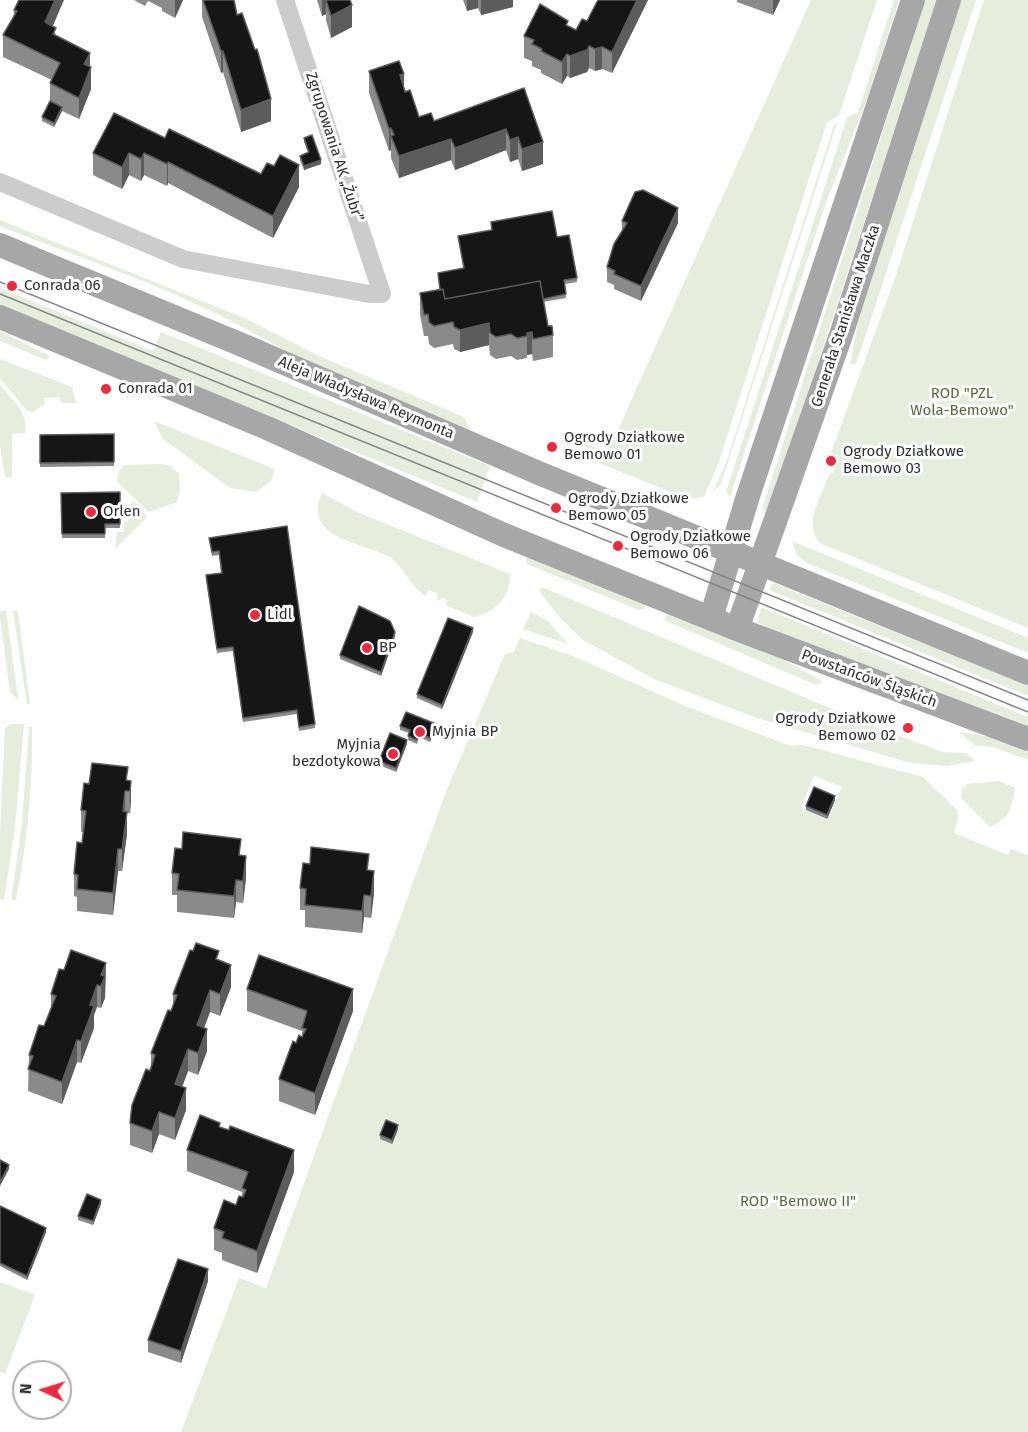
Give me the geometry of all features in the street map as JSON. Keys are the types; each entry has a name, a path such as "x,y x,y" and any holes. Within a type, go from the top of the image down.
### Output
{"main road":[{"path":"0,316 267,428 446,510 711,618 913,0"},
{"name":"Generała Stanisława Maczka","path":"737,629 841,335 949,0"},
{"name":"Aleja Władysława Reymonta","path":"0,246 247,347 731,553"},
{"path":"731,553 1028,673"},
{"name":"Powstańców Śląskich","path":"711,618 1028,739"}],"street":[{"name":"Zgrupowania AK „Żubr”","path":"0,182 183,259 357,292 382,294 285,0"}],"green space":[{"path":"811,0 877,0 839,115 827,122 719,462 704,497 688,499 584,457 587,449 584,443 608,452"},
{"path":"894,0 899,0 870,92 827,200 730,497 726,492 847,118 858,112"},
{"path":"925,0 937,0 815,372 766,511 762,509"},
{"path":"961,0 976,0 856,364 850,364 858,322"},
{"name":"ROD \"PZL Wola-Bemowo\"","path":"984,0 1028,0 1028,628 824,545 813,530 818,500 830,472 833,473 839,456 831,453 895,278"},
{"path":"837,123 721,484 713,492 726,463 834,125"},
{"path":"0,220 247,319 319,356 464,417 471,430 437,421 372,395 215,313 136,278 0,226"},
{"path":"0,288 153,351 161,332 490,466 477,502 0,306"},
{"path":"0,331 50,356 46,360 0,341"},
{"path":"0,359 72,387 76,403 61,403 59,397 44,398 45,404 33,412 27,411 0,378"},
{"path":"0,385 22,413 26,426 25,433 12,434 12,477 5,477 0,446"},
{"path":"154,421 275,469 271,481 256,492 230,488 163,439"},
{"path":"124,465 171,466 179,474 180,490 177,502 149,512 117,482 118,473"},
{"path":"322,493 357,512 510,574 505,597 489,611 474,617 445,605 448,601 442,597 439,601 438,594 428,590 426,596 416,588 391,558 339,537 328,530 320,521 318,509"},
{"path":"134,501 147,517 115,549 117,532 124,532 123,522 128,522 128,506"},
{"path":"792,541 1028,638 1028,653 807,563 797,555"},
{"path":"526,555 646,603 644,609 639,610 527,564"},
{"path":"773,583 1028,685 1028,696 769,590"},
{"path":"542,587 875,727 943,752 966,753 975,761 948,766 911,763 757,718 654,679 583,640 561,619 539,591"},
{"path":"761,607 1028,717 1028,728 769,630 758,622"},
{"path":"6,610 19,700 10,692 0,617 0,612"},
{"path":"13,611 18,611 30,704 27,704"},
{"path":"531,612 548,621 568,644 523,629"},
{"path":"668,612 781,658 823,682 816,685 664,620"},
{"name":"ROD \"Bemowo II\"","path":"520,638 573,656 685,706 791,746 803,745 923,777 957,810 958,818 954,833 1008,855 1011,849 1028,855 1028,1432 181,1432 239,1278 266,1288 445,794 505,654 514,652","holes":["814,776 842,787 827,820 801,808"]},
{"path":"11,724 24,724 15,828 4,900 0,899 0,832 5,728"},
{"path":"29,727 32,727 32,749 28,814 16,900 11,900 22,824"},
{"path":"959,732 991,737 1028,750 1028,760 993,747 974,745"},
{"path":"999,781 1015,788 1014,795 1006,816 990,827 961,798 962,789 967,784"},
{"path":"0,1282 35,1295 5,1374 0,1372"}],"building":[{"path":"19,0 55,0 45,22 56,28 53,34 90,53 84,64 91,67 79,98 50,83 60,63 3,35 17,11 14,10"},
{"path":"203,0 234,0 237,15 242,13 255,50 257,49 271,99 241,110 223,51 221,51"},
{"path":"326,0 350,0 352,5 331,16"},
{"path":"598,0 637,0 612,52 602,47 595,49 589,46 587,50 570,56 567,54 562,62 541,51 542,49 532,44 534,40 524,36 540,4 568,21 566,25 576,30 582,19 587,21"},
{"path":"399,61 404,74 400,75 405,92 410,90 419,117 431,113 434,121 524,88 543,142 522,149 518,137 510,140 506,129 455,148 451,139 399,156 391,136 394,135 391,128 389,129 369,71"},
{"path":"50,101 62,107 54,123 42,117"},
{"path":"114,113 165,138 169,129 261,174 267,163 274,166 280,155 299,165 273,216 168,162 167,164 144,153 141,159 129,153 122,167 93,153"},
{"path":"312,135 321,160 304,166 300,156 309,152 304,138"},
{"path":"643,190 678,208 641,286 614,274 615,271 607,267 614,244 627,223 622,221 635,192"},
{"path":"552,211 557,237 569,235 577,278 564,280 566,294 543,299 540,281 445,299 443,289 440,290 438,273 464,268 458,236 492,230 491,222"},
{"path":"540,281 548,326 552,326 553,335 533,339 532,332 527,333 527,336 517,338 511,334 496,337 490,333 489,323 460,330 454,327 453,322 434,326 429,322 428,314 424,315 420,293 443,289 445,299"},
{"path":"114,434 114,462 40,463 40,435"},
{"name":"Orlen","path":"120,492 120,524 105,524 105,534 62,534 61,493"},
{"name":"Lidl","path":"287,526 315,724 299,727 297,710 243,718 233,647 217,649 206,575 222,573 219,551 212,552 209,538"},
{"name":"BP","path":"359,606 390,621 395,632 381,672 340,655"},
{"path":"448,618 473,628 442,705 417,694"},
{"name":"Myjnia BP","path":"406,712 436,724 430,738 419,733 417,740 408,736 410,730 400,726"},
{"name":"Myjnia bezdotykowa","path":"390,733 407,740 396,768 379,761"},
{"path":"92,763 128,767 126,780 131,781 130,791 125,791 123,811 127,812 122,849 118,849 113,893 77,889 78,875 74,874 77,842 82,843 86,811 81,810 84,783 89,784"},
{"path":"814,787 835,796 827,815 806,806"},
{"path":"183,832 241,839 239,855 246,856 243,881 236,880 234,896 177,890 179,874 172,873 175,848 182,849"},
{"path":"311,847 369,854 367,870 374,871 371,896 364,895 362,911 305,905 306,889 300,888 303,863 310,864"},
{"path":"196,943 219,951 216,959 231,965 220,994 210,990 197,1025 207,1029 198,1053 188,1049 175,1084 186,1088 175,1118 159,1112 152,1131 130,1123 132,1105 146,1069 150,1071 155,1055 151,1053 168,1010 171,1011 177,995 173,994 190,950 193,951"},
{"path":"71,950 106,963 101,975 105,976 101,986 97,985 90,1005 94,1006 81,1041 77,1040 62,1082 28,1069 33,1056 29,1055 39,1025 44,1026 56,996 51,994 59,969 64,970"},
{"path":"259,955 353,989 315,1093 279,1079 293,1041 296,1043 299,1035 302,1037 306,1029 302,1028 307,1011 247,989"},
{"path":"200,1115 220,1123 219,1127 229,1130 230,1126 294,1150 257,1251 222,1238 224,1232 214,1228 224,1200 236,1205 239,1196 243,1197 246,1190 242,1188 248,1172 187,1150"},
{"path":"386,1120 398,1125 392,1140 380,1135"},
{"path":"0,1160 9,1165 0,1182"},
{"path":"87,1194 101,1200 93,1221 78,1216"},
{"path":"0,1206 46,1228 27,1276 0,1263"},
{"path":"178,1259 208,1269 181,1351 148,1340"}],"tram line":[{"path":"0,282 1028,700"},
{"path":"0,294 1028,712"}],"place":[{"name":"Conrada 06","path":"12,286"},
{"name":"Conrada 01","path":"106,389"},
{"name":"Ogrody Działkowe Bemowo 01","path":"552,447"},
{"name":"Ogrody Działkowe Bemowo 03","path":"831,461"},
{"name":"Ogrody Działkowe Bemowo 05","path":"556,508"},
{"name":"Orlen","path":"91,512"},
{"name":"Ogrody Działkowe Bemowo 06","path":"618,546"},
{"name":"Lidl","path":"255,615"},
{"name":"BP","path":"367,648"},
{"name":"Ogrody Działkowe Bemowo 02","path":"908,728"},
{"name":"Myjnia BP","path":"420,732"},
{"name":"Myjnia bezdotykowa","path":"393,754"}]}
